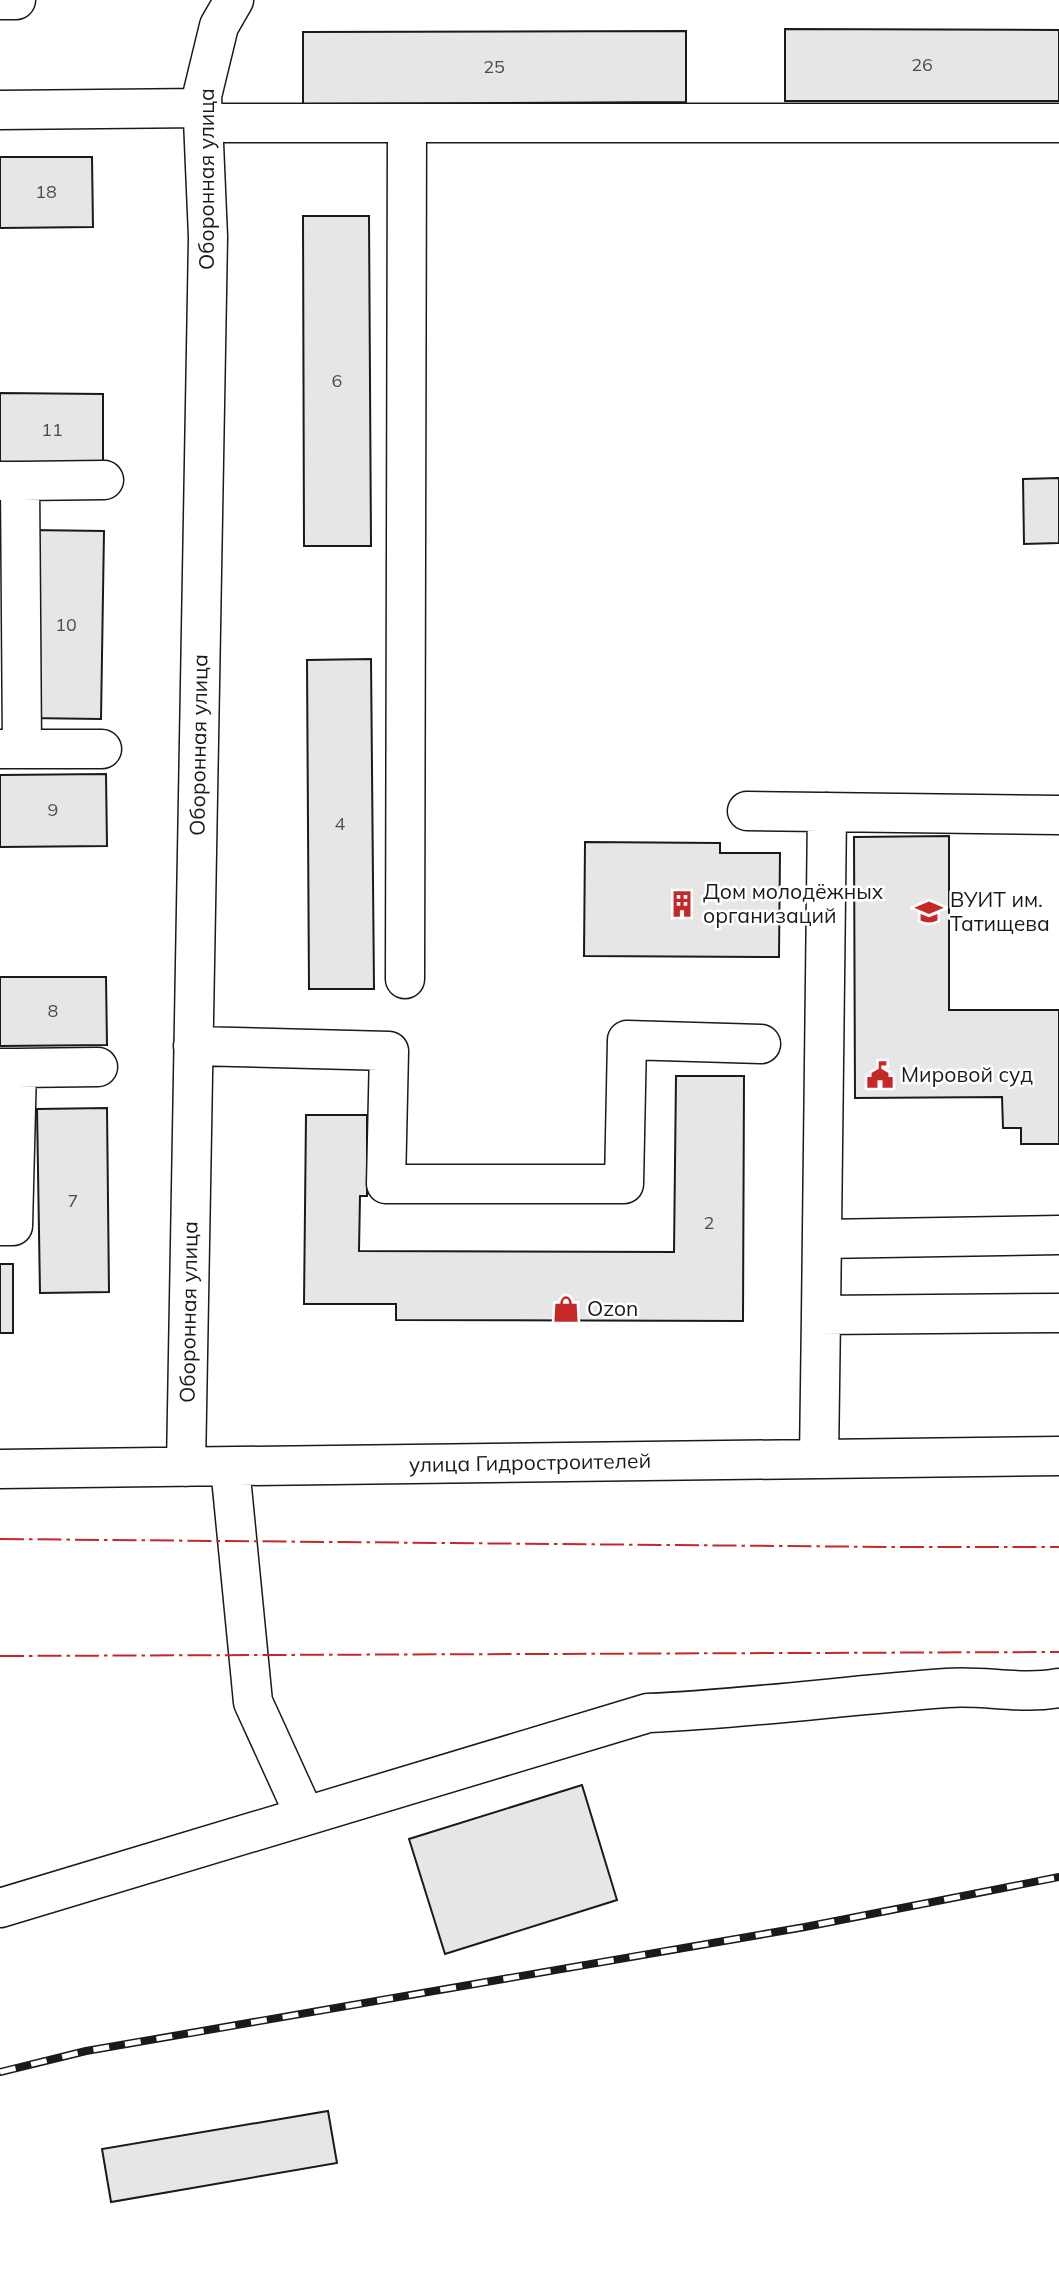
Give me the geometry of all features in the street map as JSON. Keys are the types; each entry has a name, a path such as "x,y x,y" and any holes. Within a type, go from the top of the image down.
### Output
{"street":[{"path":"0,0 16,0"},
{"name":"Оборонная улица","path":"186,1467 208,237 202,96 224,9"},
{"path":"0,110 407,123 1059,123"},
{"path":"405,979 407,123"},
{"path":"102,749 11,749 10,481 104,480"},
{"path":"747,811 1059,815"},
{"path":"819,1459 827,812"},
{"path":"193,1046 388,1051 386,1184 624,1184 626,1040 761,1044"},
{"path":"0,1226 13,1226 8,1068 98,1067"},
{"path":"822,1239 1059,1235"},
{"path":"821,1315 1059,1313"},
{"name":"улица Гидростроителей","path":"0,1469 1059,1456"},
{"path":"230,1466 253,1702 304,1816"},
{"path":"0,1908 648,1713 726,1710 950,1687 1037,1692 1059,1688"}],"building":[{"path":"785,29 1059,30 1059,101 785,101"},
{"path":"686,31 686,102 303,104 303,32"},
{"path":"0,157 92,157 93,227 0,228"},
{"path":"303,216 369,216 371,546 304,546"},
{"path":"0,393 103,394 103,468 0,467"},
{"path":"1059,478 1059,543 1024,544 1023,479"},
{"path":"31,530 104,531 101,719 28,718"},
{"path":"371,659 374,989 309,989 307,660"},
{"path":"106,774 107,846 0,847 0,775"},
{"path":"949,836 949,1010 1059,1010 1059,1144 1021,1144 1021,1128 1003,1128 1002,1097 855,1098 854,837"},
{"name":"Дом молодёжных организаций","path":"585,842 720,843 720,853 780,853 779,957 584,956"},
{"path":"0,977 106,977 107,1045 0,1046"},
{"path":"676,1076 744,1076 743,1321 396,1320 396,1304 304,1304 306,1115 367,1115 367,1196 360,1196 359,1251 674,1252"},
{"path":"107,1108 109,1292 40,1293 37,1109"},
{"path":"0,1264 13,1264 13,1333 0,1333"},
{"path":"582,1785 617,1900 445,1954 409,1839"},
{"path":"328,2111 337,2163 111,2202 102,2149"}],"railway":[{"path":"0,2072 86,2051 805,1927 1059,1877"}],"power":[{"path":"0,1539 1059,1547"},
{"path":"0,1656 1059,1652"}],"place":[{"name":"Дом молодёжных организаций","path":"682,904"},
{"name":"ВУИТ им. Татищева","path":"929,912"},
{"name":"Мировой суд","path":"880,1075"},
{"name":"Ozon","path":"566,1309"}]}
